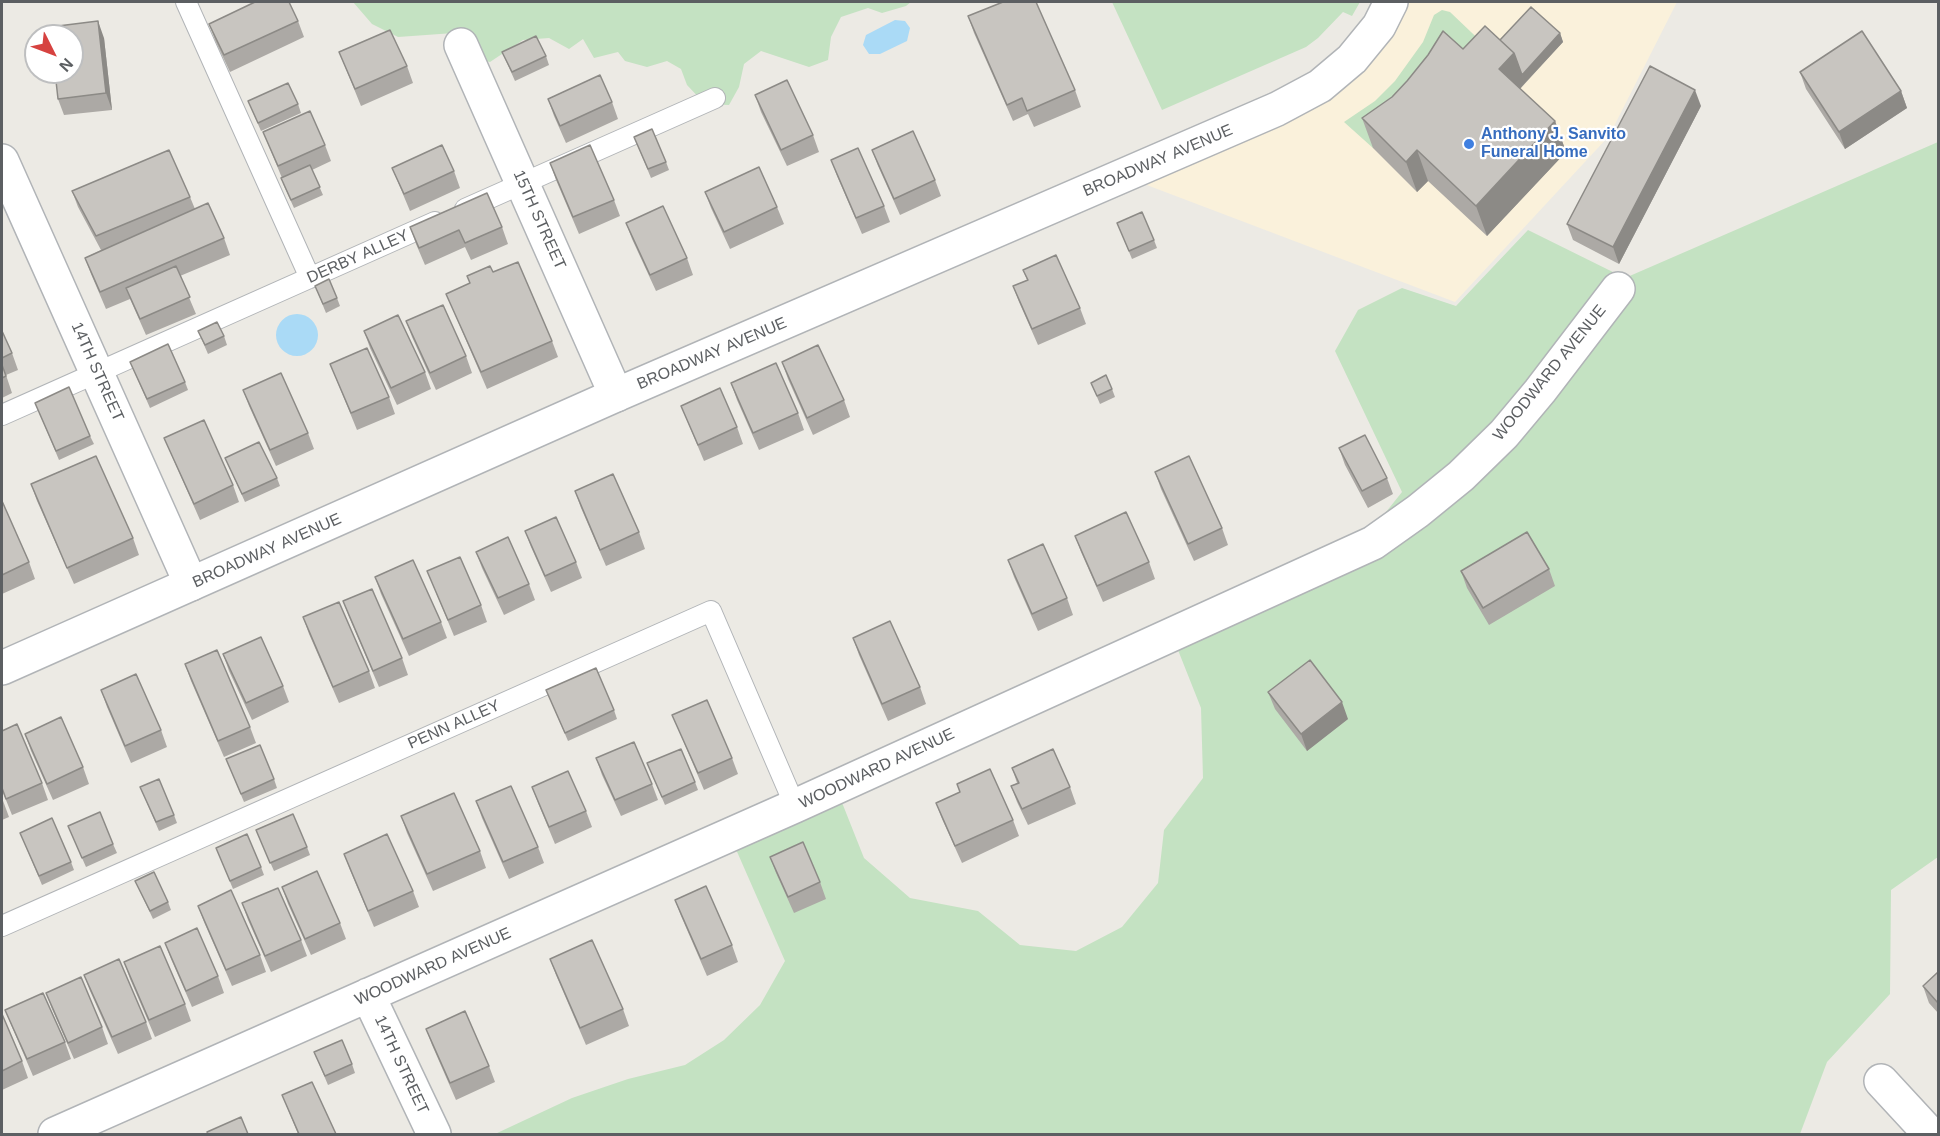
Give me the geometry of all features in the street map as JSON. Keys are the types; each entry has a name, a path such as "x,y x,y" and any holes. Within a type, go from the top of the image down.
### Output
{"street":[{"name":"BROADWAY AVENUE","path":"2,668 616,395 1277,109 1320,86 1352,59 1379,26 1391,2"},
{"name":"15TH STREET","path":"461,45 616,395"},
{"name":"14TH STREET","path":"2,161 191,584"},
{"name":"WOODWARD AVENUE","path":"55,1134 795,806 1372,543 1452,483 1504,434 1618,289"},
{"name":"14TH STREET","path":"368,995 434,1134"},
{"path":"1881,1081 1930,1134"}],"lane":[{"path":"186,2 310,278"},
{"name":"DERBY ALLEY","path":"2,415 715,98"},
{"name":"PENN ALLEY","path":"2,926 711,611 795,806"}],"shaded area":[{"path":"1391,2 1677,2 1609,136 1455,302 1123,176 1277,109"}],"green space":[{"path":"353,2 911,2 906,6 882,13 868,8 841,17 831,37 828,60 809,67 761,51 744,64 739,87 729,105 705,104 687,85 681,69 667,61 647,67 625,61 618,52 594,58 583,39 569,49 549,38 523,40 490,62 476,59 454,33 398,37 372,24"},
{"path":"1112,2 1360,2 1352,16 1343,12 1306,47 1162,110"},
{"path":"1442,10 1450,12 1492,52 1373,148 1344,122 1375,101 1395,81 1423,42 1434,15"},
{"path":"1938,142 1938,857 1891,890 1890,994 1827,1062 1800,1134 495,1134 572,1098 628,1079 685,1065 724,1040 760,1005 785,961 731,838 837,790 864,858 910,898 978,911 1020,945 1076,951 1122,927 1158,883 1164,830 1203,778 1201,708 1174,640 1346,562 1402,492 1335,351 1358,310 1402,288 1456,306 1528,230 1625,278"}],"water":[{"path":"895,20 905,21 910,28 907,41 880,54 869,54 863,45 866,35"},
{"path":"297,314 312,320 318,335 312,350 297,356 282,350 276,335 282,320"}],"building":[{"path":"255,2 289,2 298,21 224,55 209,24"},
{"path":"1003,2 1036,2 1075,90 1027,111 1022,98 1007,105 968,16"},
{"path":"1531,7 1560,33 1522,75 1514,53 1500,40"},
{"path":"98,21 106,93 58,99 56,84 84,84 84,24 74,24"},
{"name":"Anthony J. Sanvito Funeral Home","path":"1485,26 1514,53 1499,69 1555,121 1476,206 1417,150 1406,162 1362,118 1392,97 1407,81 1428,55 1443,31 1463,49"},
{"path":"390,30 407,66 355,89 339,52"},
{"path":"1862,31 1901,91 1839,132 1800,72"},
{"path":"536,36 546,56 512,72 502,52"},
{"path":"1650,66 1695,90 1613,247 1567,224"},
{"path":"600,75 612,102 560,126 548,99"},
{"path":"787,80 813,135 781,150 755,95"},
{"path":"288,83 298,104 258,123 248,101"},
{"path":"310,111 325,145 278,166 263,132"},
{"path":"652,129 666,162 648,169 634,137"},
{"path":"913,131 935,180 894,199 872,150"},
{"path":"442,145 454,171 404,194 392,168"},
{"path":"590,145 614,200 573,217 550,163"},
{"path":"858,148 884,206 856,218 831,160"},
{"path":"169,150 190,197 96,236 72,191"},
{"path":"310,165 320,187 291,200 281,178"},
{"path":"759,167 777,207 724,232 705,192"},
{"path":"487,193 502,227 465,243 459,230 419,248 410,227"},
{"path":"208,203 224,238 100,292 85,258"},
{"path":"663,206 687,258 650,275 626,223"},
{"path":"1142,212 1154,240 1129,251 1117,223"},
{"path":"1056,255 1080,308 1032,329 1013,286 1028,280 1023,270"},
{"path":"518,262 552,341 481,372 446,294 470,283 467,276 490,266 493,272"},
{"path":"176,266 190,297 140,319 126,288"},
{"path":"329,279 337,298 323,304 315,286"},
{"path":"443,305 466,356 430,373 406,321"},
{"path":"398,315 425,372 391,388 364,331"},
{"path":"217,322 224,336 205,345 198,331"},
{"path":"2,331 12,353 2,358"},
{"path":"168,344 185,382 147,399 130,362"},
{"path":"818,345 844,400 807,418 782,362"},
{"path":"367,348 389,397 351,413 330,364"},
{"path":"776,363 798,413 753,433 731,383"},
{"path":"2,365 6,376 2,378"},
{"path":"281,373 308,433 270,450 243,390"},
{"path":"1106,375 1112,389 1097,396 1091,383"},
{"path":"69,387 90,436 56,451 35,403"},
{"path":"720,388 737,427 698,445 681,406"},
{"path":"204,420 233,485 194,504 164,438"},
{"path":"1365,435 1387,478 1362,491 1339,448"},
{"path":"259,442 277,478 242,494 225,458"},
{"path":"96,456 133,538 67,568 31,484"},
{"path":"1189,456 1222,528 1188,544 1155,472"},
{"path":"613,474 639,532 600,550 575,491"},
{"path":"2,501 29,562 2,575"},
{"path":"1126,512 1149,562 1097,586 1075,536"},
{"path":"556,517 576,562 545,576 525,531"},
{"path":"1527,532 1549,569 1483,608 1461,571"},
{"path":"508,537 529,584 498,598 476,552"},
{"path":"1043,544 1067,598 1032,614 1008,560"},
{"path":"460,557 481,605 448,620 427,571"},
{"path":"413,560 441,622 403,639 375,577"},
{"path":"372,589 402,658 373,671 343,601"},
{"path":"339,602 369,671 333,687 303,617"},
{"path":"890,621 920,687 882,704 853,638"},
{"path":"261,637 283,686 246,703 223,654"},
{"path":"217,650 250,727 218,741 185,664"},
{"path":"1310,660 1342,702 1301,734 1268,692"},
{"path":"596,668 614,710 565,733 546,690"},
{"path":"136,674 161,730 125,746 101,690"},
{"path":"707,700 732,758 698,773 672,715"},
{"path":"61,717 83,767 47,784 25,734"},
{"path":"17,724 42,783 6,799 2,788 2,731"},
{"path":"634,742 652,784 615,800 596,758"},
{"path":"260,745 274,779 241,794 226,759"},
{"path":"681,749 695,782 662,797 647,763"},
{"path":"1053,749 1070,787 1022,809 1011,786 1019,783 1012,768"},
{"path":"990,769 1013,820 955,846 936,803 960,792 957,784"},
{"path":"568,771 586,811 549,827 532,787"},
{"path":"159,779 174,815 156,822 140,787"},
{"path":"511,786 538,847 503,862 476,801"},
{"path":"454,793 480,851 427,874 401,816"},
{"path":"100,812 113,844 82,858 68,826"},
{"path":"293,814 307,847 270,863 256,830"},
{"path":"52,818 71,862 39,876 20,833"},
{"path":"247,834 261,867 230,881 216,848"},
{"path":"387,834 413,891 368,911 344,854"},
{"path":"803,842 820,882 788,897 770,857"},
{"path":"317,871 340,923 305,939 282,887"},
{"path":"154,872 168,902 150,911 135,881"},
{"path":"706,886 732,945 701,959 675,900"},
{"path":"278,888 301,940 265,956 242,903"},
{"path":"231,890 260,955 226,970 198,906"},
{"path":"197,928 218,976 186,991 165,943"},
{"path":"592,940 623,1009 580,1028 550,959"},
{"path":"160,946 185,1004 149,1020 124,962"},
{"path":"119,959 146,1022 112,1037 84,975"},
{"path":"1938,972 1938,1003 1923,986"},
{"path":"81,977 102,1027 68,1043 46,993"},
{"path":"43,993 65,1042 27,1059 5,1010"},
{"path":"465,1011 489,1066 450,1083 426,1029"},
{"path":"2,1014 22,1061 2,1071"},
{"path":"342,1040 352,1064 325,1076 314,1052"},
{"path":"312,1082 336,1134 299,1134 282,1095"},
{"path":"241,1117 248,1134 208,1134 207,1132"}],"place":[{"name":"Anthony J. Sanvito Funeral Home","path":"1469,144"}]}
